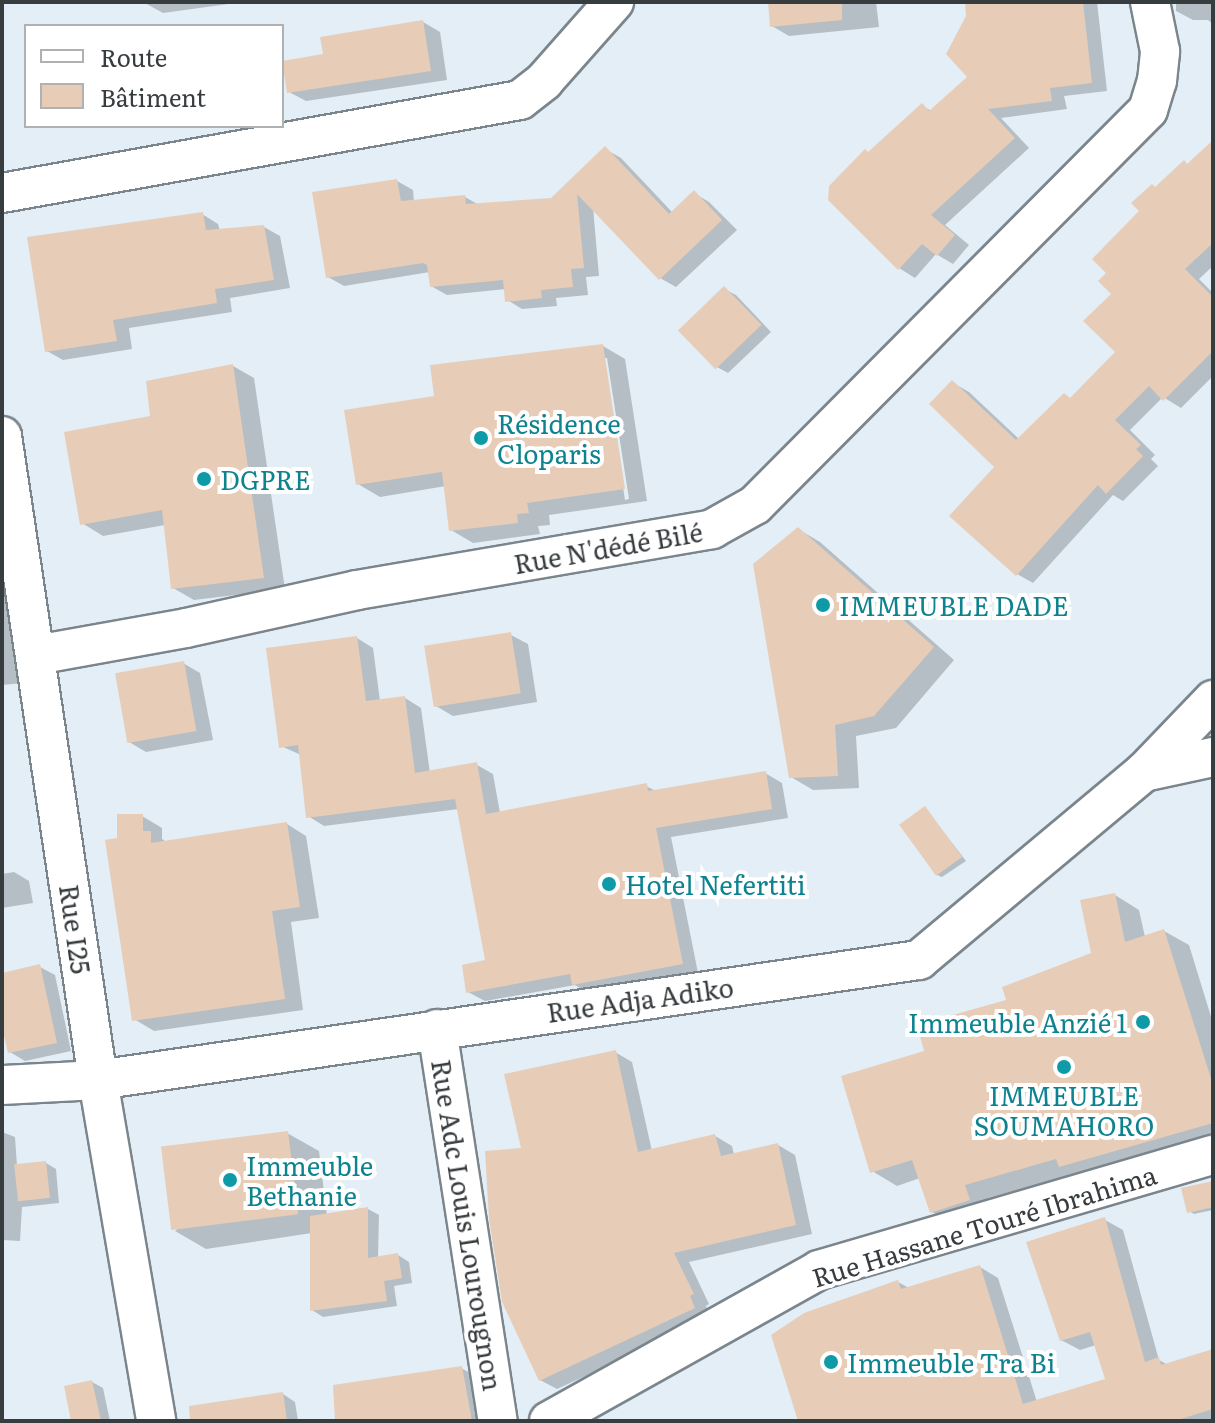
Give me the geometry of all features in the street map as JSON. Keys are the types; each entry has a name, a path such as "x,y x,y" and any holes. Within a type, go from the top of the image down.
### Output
{"street":[{"path":"2,193 520,100 544,81 614,2"},
{"name":"Rue N'dédé Bilé","path":"36,655 186,628 357,590 712,529 755,505 1148,110 1157,81 1160,51 1150,2"},
{"name":"Rue I25","path":"2,436 98,1080 156,1421"},
{"path":"1144,772 1213,700"},
{"name":"Rue Adja Adiko","path":"2,1085 98,1080 919,960 1144,772 1213,757"},
{"name":"Rue Adc Louis Lourougnon","path":"437,1029 498,1421"},
{"name":"Rue Hassane Touré Ibrahima","path":"549,1421 819,1270 1213,1155"}],"building":[{"path":"768,2 842,2 842,20 770,27"},
{"path":"965,2 1083,2 1092,83 1050,88 1052,101 988,109 1015,138 931,215 955,235 937,256 922,244 898,270 828,200 829,186 865,149 868,152 922,103 929,111 967,77 946,54 966,16"},
{"path":"423,20 431,71 287,93 284,61 323,54 320,37"},
{"path":"1213,140 1213,243 1185,269 1213,297 1213,351 1163,401 1149,386 1115,420 1141,445 1136,449 1143,456 1106,494 1098,485 1016,576 949,516 994,467 929,404 952,380 1016,440 1064,393 1070,398 1115,352 1083,321 1111,294 1098,281 1106,273 1092,259 1139,211 1131,203 1152,184 1155,187 1184,160 1187,164"},
{"path":"605,146 669,214 694,190 722,220 659,280 577,194 584,268 571,269 573,287 541,290 542,298 505,302 503,280 430,287 427,265 423,263 326,278 312,192 397,179 401,201 465,195 466,204 551,198"},
{"path":"203,212 206,230 264,225 274,280 215,289 217,303 113,320 117,341 45,352 27,237"},
{"path":"724,286 762,325 715,369 678,330"},
{"path":"603,344 625,489 527,503 529,513 517,514 518,523 449,531 442,472 356,485 344,410 434,396 430,365"},
{"name":"DGPRE","path":"233,364 264,578 171,589 162,510 80,525 64,432 150,416 146,381"},
{"name":"IMMEUBLE DADE","path":"798,527 934,647 874,716 835,725 838,776 789,778 753,564"},
{"path":"511,632 521,693 434,707 424,646"},
{"path":"357,636 366,701 405,696 415,773 477,762 486,814 647,783 648,791 766,771 772,809 656,828 683,964 572,985 570,974 466,993 462,965 485,960 455,799 306,818 298,745 279,748 266,648"},
{"path":"184,661 196,731 127,743 115,673"},
{"path":"925,806 962,857 936,876 899,825"},
{"path":"117,814 143,814 143,831 151,831 151,843 287,822 300,907 272,911 285,999 132,1021 105,840 117,838"},
{"path":"1115,893 1125,942 1164,929 1213,1085 1213,1123 1059,1167 1056,1159 965,1185 970,1200 930,1213 912,1160 870,1173 841,1076 924,1051 917,1025 1006,1000 1002,987 1091,953 1080,900"},
{"path":"40,964 57,1043 8,1053 2,1027 2,973"},
{"path":"616,1050 638,1152 715,1134 721,1156 778,1143 796,1225 674,1253 694,1294 690,1296 695,1308 539,1381 502,1302 489,1219 485,1151 521,1148 504,1074"},
{"name":"Immeuble Bethanie","path":"288,1131 298,1214 171,1230 161,1147"},
{"path":"46,1161 50,1198 18,1201 14,1164"},
{"path":"1213,1181 1213,1207 1187,1213 1181,1188"},
{"path":"368,1207 368,1258 398,1253 402,1278 384,1281 387,1301 310,1311 310,1216"},
{"path":"1105,1217 1145,1362 1159,1357 1161,1365 1213,1349 1213,1409 1174,1421 798,1421 771,1335 804,1313 898,1280 901,1289 980,1265 1023,1404 1105,1379 1090,1332 1060,1341 1026,1242"},
{"path":"462,1366 472,1421 335,1421 333,1385"},
{"path":"92,1380 101,1421 71,1421 64,1386"},
{"path":"283,1392 287,1421 190,1421 189,1406"}],"place":[{"name":"Résidence Cloparis","path":"481,438"},
{"name":"DGPRE","path":"204,479"},
{"name":"IMMEUBLE DADE","path":"823,605"},
{"name":"Hotel Nefertiti","path":"609,884"},
{"name":"Immeuble Anzié 1","path":"1143,1022"},
{"name":"IMMEUBLE SOUMAHORO","path":"1064,1067"},
{"name":"Immeuble Bethanie","path":"230,1180"},
{"name":"Immeuble Tra Bi","path":"831,1362"}]}
